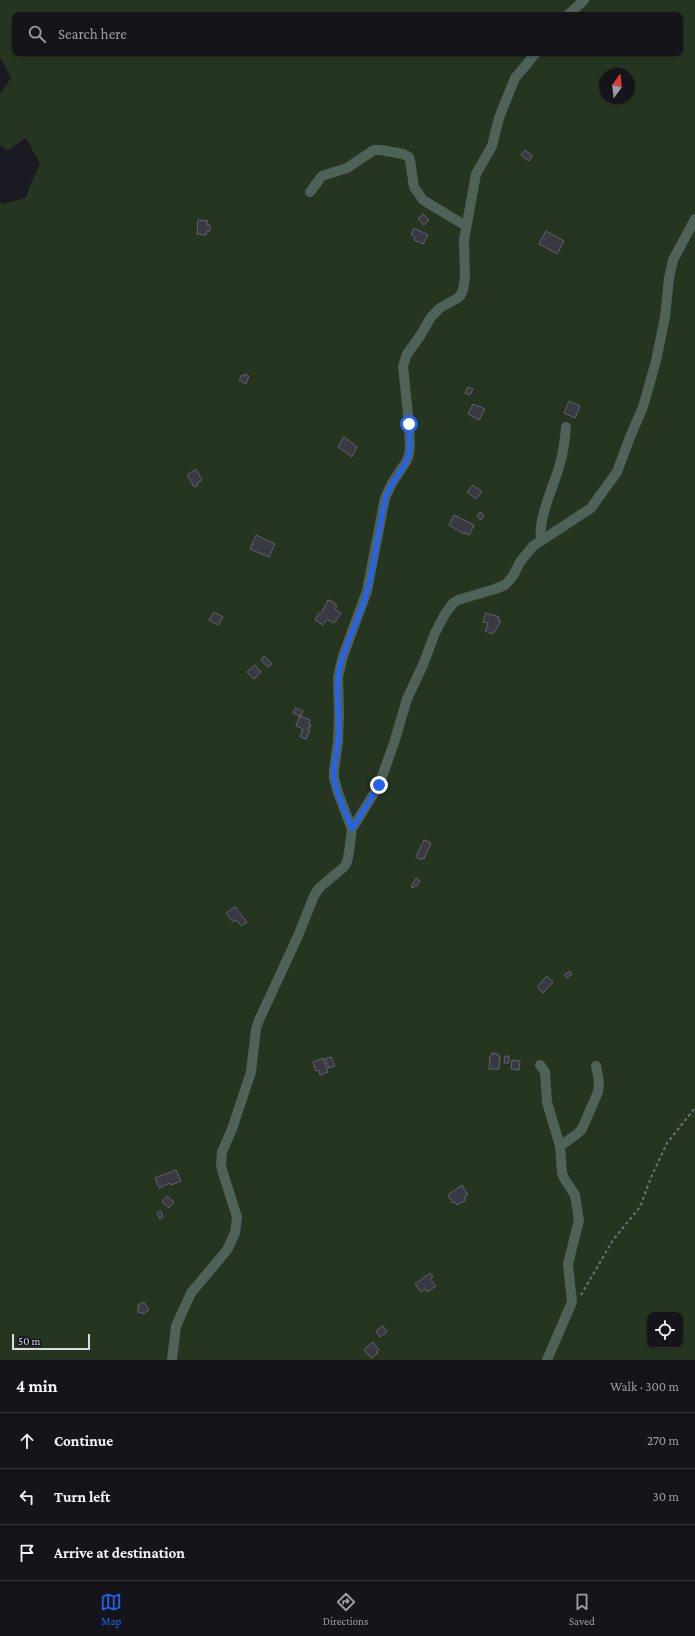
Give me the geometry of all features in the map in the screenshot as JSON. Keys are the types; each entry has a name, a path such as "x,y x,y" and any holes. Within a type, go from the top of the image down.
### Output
{"street":[{"path":"571,12 584,0"},
{"path":"352,829 338,793 334,778 338,742 338,677 340,667 367,591 385,498 409,455 409,424 403,375 405,359 436,312 460,296 465,277 464,248 466,226 476,174 492,146 503,105 515,78 533,56"},
{"path":"310,192 322,176 347,168 374,150 403,154 409,157 414,187 423,200 466,226"},
{"path":"172,1360 176,1326 191,1293 227,1250 235,1233 237,1216 222,1170 222,1152 232,1129 251,1072 256,1029 259,1020 298,936 314,896 320,888 344,867 347,862 352,829 379,785 394,743 407,699 423,665 435,632 453,603 505,585 513,576 526,553 541,540 591,508 617,472 643,407 656,361 665,317 669,278 673,260 695,219"},
{"path":"541,540 542,521 560,465 566,427"},
{"path":"540,1065 545,1072 547,1102 560,1146 562,1173 575,1196 578,1212 578,1220 568,1264 572,1296 571,1306 547,1360"},
{"path":"560,1146 582,1129 598,1092 599,1081 596,1066"}],"path":[{"path":"571,1306 579,1300 613,1240 640,1207 652,1175 667,1143 695,1108"}],"green space":[{"path":"0,0 695,0 695,1360 0,1360 0,201 2,204 25,198 40,164 26,138 8,150 0,145 0,94 11,78 0,57"}],"building":[{"path":"525,150 532,156 529,161 521,155"},
{"path":"423,214 429,220 424,225 418,219"},
{"path":"198,220 208,221 207,225 210,225 210,231 207,231 206,235 197,234"},
{"path":"414,228 428,235 423,244 414,240 415,237 411,235"},
{"path":"546,231 564,241 557,254 539,244"},
{"path":"245,374 249,376 246,384 239,380 242,375 244,376"},
{"path":"468,387 473,389 470,395 465,393"},
{"path":"569,401 580,406 575,418 564,413"},
{"path":"473,404 485,409 479,420 468,414"},
{"path":"344,437 357,447 352,457 338,447"},
{"path":"196,469 202,480 194,487 187,475"},
{"path":"473,485 482,492 476,499 467,492"},
{"path":"480,512 484,516 481,520 477,516"},
{"path":"454,515 474,525 469,535 464,534 449,525"},
{"path":"256,535 275,544 269,557 250,549"},
{"path":"328,600 335,603 334,604 337,606 335,609 341,613 334,623 327,619 323,625 315,620 319,613 321,614"},
{"path":"214,612 223,617 218,625 209,620"},
{"path":"486,613 499,617 498,620 501,621 493,634 485,631 488,623 483,622"},
{"path":"264,656 272,664 268,667 261,660"},
{"path":"255,665 261,672 254,679 247,672"},
{"path":"295,708 303,711 301,716 293,713"},
{"path":"300,716 310,720 310,728 308,727 307,729 310,730 306,739 300,737 303,729 296,726"},
{"path":"424,840 431,843 424,859 422,858 421,860 416,857"},
{"path":"416,878 420,881 417,886 415,885 413,888 411,887"},
{"path":"235,907 247,922 241,926 236,920 233,922 226,913"},
{"path":"570,971 572,974 567,978 564,975"},
{"path":"547,976 553,982 543,993 537,987"},
{"path":"492,1053 500,1056 499,1069 489,1069 490,1056"},
{"path":"505,1056 509,1056 509,1063 504,1063"},
{"path":"331,1057 335,1066 329,1068 325,1059"},
{"path":"323,1058 328,1072 320,1075 319,1070 316,1071 313,1062"},
{"path":"512,1060 520,1061 519,1070 511,1069"},
{"path":"176,1170 181,1181 171,1185 170,1183 159,1188 155,1178"},
{"path":"462,1185 468,1195 464,1197 466,1200 457,1205 455,1202 453,1203 448,1195"},
{"path":"167,1196 174,1202 169,1208 162,1202"},
{"path":"161,1211 163,1217 160,1219 157,1213"},
{"path":"430,1273 433,1277 430,1279 436,1286 427,1292 425,1289 421,1292 415,1284"},
{"path":"144,1302 149,1310 143,1314 142,1312 139,1313 137,1309 139,1308 138,1305"},
{"path":"383,1326 387,1332 380,1337 376,1331"},
{"path":"373,1342 379,1350 376,1352 378,1353 371,1358 364,1350"}],"route":[{"path":"379,785 352,829 335,785 334,778 338,742 338,677 343,656 367,591 385,498 409,455 409,424"}]}
